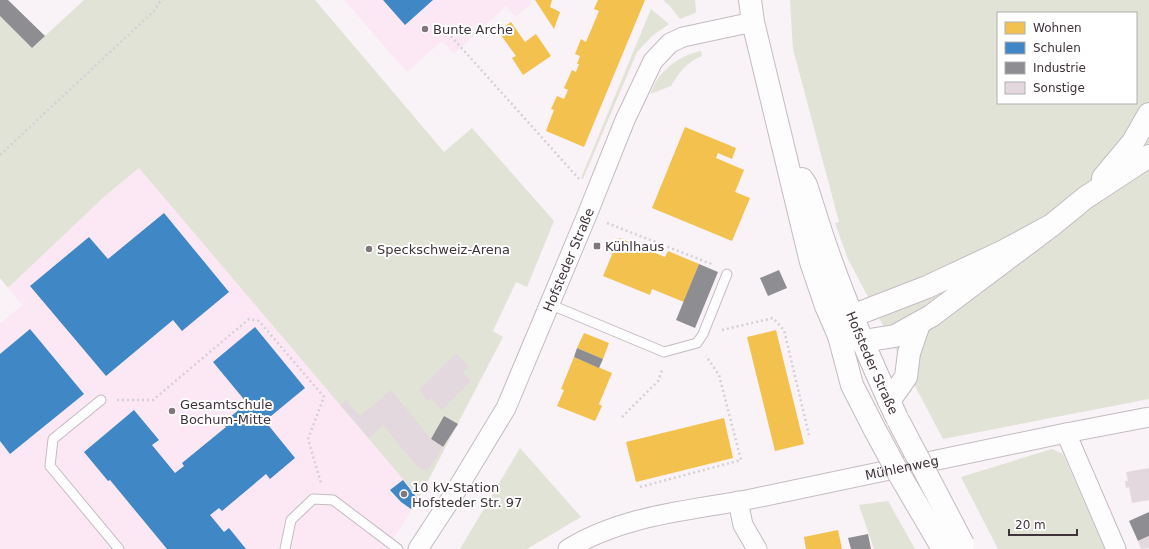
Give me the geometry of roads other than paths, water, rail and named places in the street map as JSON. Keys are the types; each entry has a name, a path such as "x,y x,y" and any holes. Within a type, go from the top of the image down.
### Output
{"main road":[{"name":"Hofsteder Straße","path":"750,0 753,22 811,262 826,306 839,336 852,385 895,467 957,547"},
{"path":"1085,198 1133,142 1149,114"},
{"name":"Hofsteder Straße","path":"783,149 806,185 829,257 879,381 957,547"},
{"path":"1052,225 1004,251 927,287 852,316 839,336 863,341 895,336 918,324 938,311 1052,225 1085,198 1149,156"},
{"path":"893,410 906,378 909,353 918,324"}],"street":[{"name":"Hofsteder Straße","path":"418,549 454,494 506,408 595,197 625,120 652,61 670,43 683,37 753,22"},
{"name":"Mühlenweg","path":"568,549 596,534 640,519 738,501 1149,417"},
{"path":"1066,433 1116,549"},
{"path":"738,501 743,525 757,549"}],"lane":[{"path":"549,304 664,352 697,343 703,334 727,274"},
{"path":"101,400 54,439 50,466 119,549"},
{"path":"285,549 291,520 313,499 333,500 398,549"}],"place":[{"name":"Bunte Arche","path":"425,29"},
{"name":"Kühlhaus","path":"597,246"},
{"name":"Speckschweiz-Arena","path":"369,249"},
{"name":"Gesamtschule Bochum-Mitte","path":"172,411"},
{"name":"10 kV-Station Hofsteder Str. 97","path":"404,494"}]}
